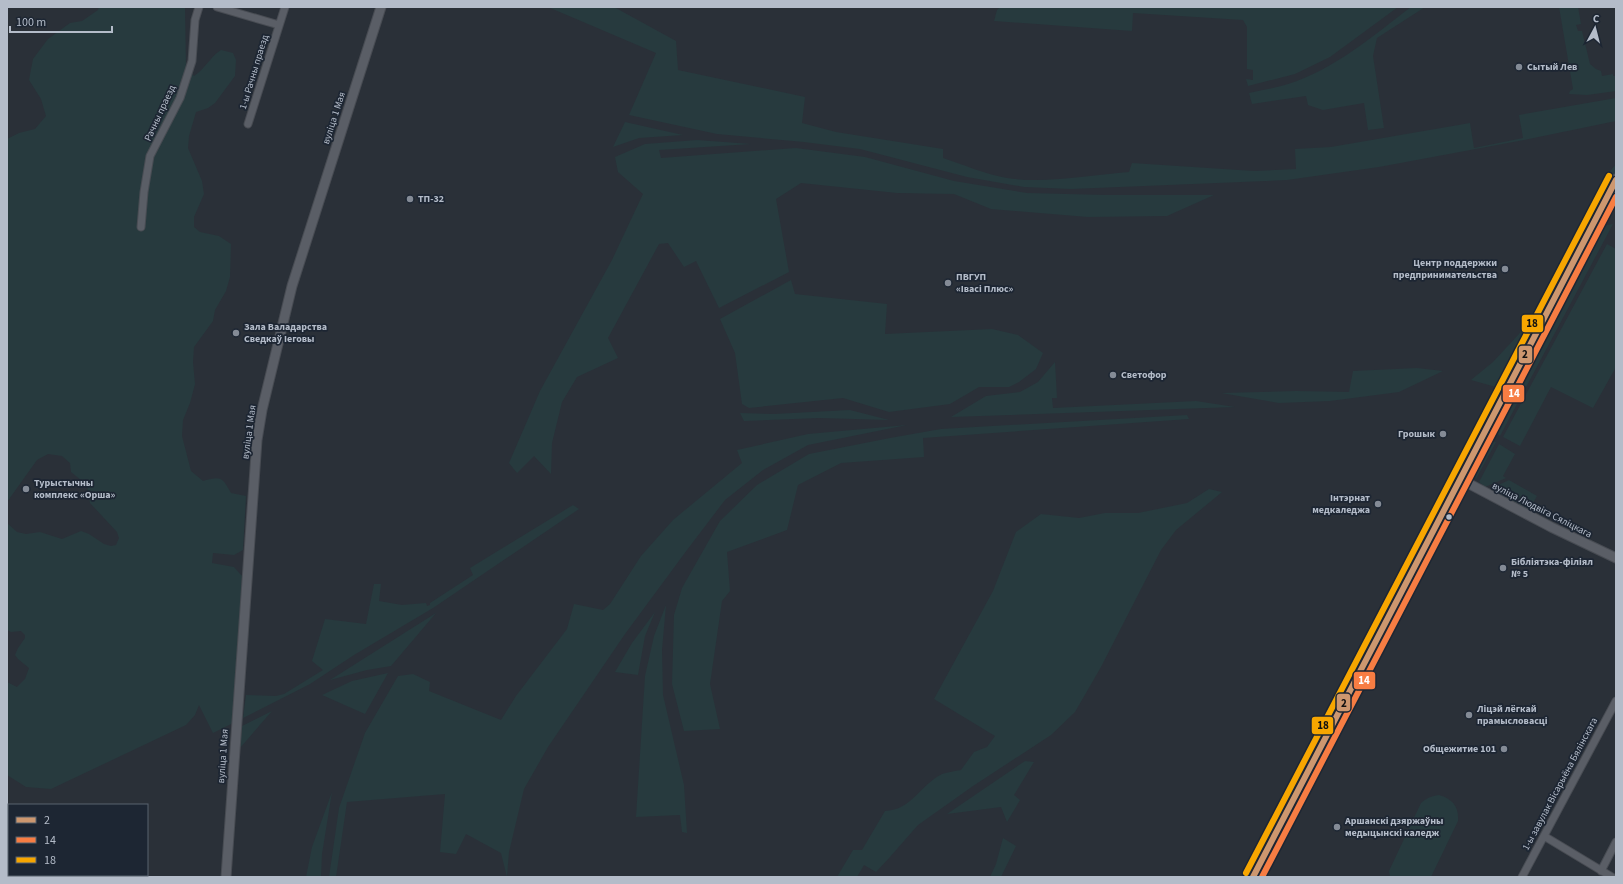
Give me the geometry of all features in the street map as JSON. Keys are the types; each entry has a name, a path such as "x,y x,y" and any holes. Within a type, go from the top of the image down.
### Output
{"main road":[{"path":"1261,877 1616,180"},
{"path":"1253,877 1462,481 1616,194"}],"street":[{"name":"Рачны праезд","path":"141,227 144,192 150,156 180,98 192,60 195,20 199,7"},
{"name":"1-ы Рачны праезд","path":"217,7 279,25"},
{"name":"1-ы Рачны праезд","path":"248,124 285,7"},
{"name":"вуліца 1 Мая","path":"226,877 257,440 262,410 292,286 381,7"},
{"name":"вуліца Людвіга Сяліцкага","path":"1462,481 1551,528 1616,558"},
{"name":"1-ы завулак Вісарыёна Бялінскага","path":"1522,877 1616,701"},
{"path":"1544,836 1612,877"},
{"path":"1601,871 1616,842"}],"green space":[{"path":"99,7 185,7 186,69 194,76 202,70 213,56 221,50 233,53 236,60 235,76 215,103 208,108 196,112 189,136 188,148 202,181 204,194 194,217 194,227 200,232 219,236 231,244 230,277 226,291 215,310 213,321 194,347 193,362 195,384 190,403 183,420 182,436 191,471 203,481 217,478 220,479 231,493 246,496 243,550 234,555 213,553 212,563 234,567 242,576 233,723 213,733 199,705 195,715 186,725 51,789 26,787 7,775 7,682 17,687 25,679 29,668 15,655 25,638 25,635 21,631 11,632 7,630 7,523 17,532 26,534 40,532 62,539 81,531 89,534 104,544 111,546 116,545 119,538 117,532 90,503 87,485 71,472 70,463 62,456 48,454 37,460 7,502 7,139 19,133 35,129 46,116 41,99 29,80 33,59 48,39 70,23 82,21 98,10"},
{"path":"548,7 614,7 676,41 678,70 805,97 802,123 836,132 943,149 943,158 991,174 1022,180 1052,180 1129,172 1132,163 1254,171 1296,169 1295,149 1331,147 1470,123 1474,148 1523,138 1519,115 1616,98 1616,121 1379,167 1287,180 1071,189 1024,187 967,177 860,149 717,134 629,115 656,53"},
{"path":"1000,7 1398,7 1330,57 1295,74 1248,86 1246,79 1253,80 1253,70 1247,69 1247,27 1243,20 1133,13 1132,31 994,21 997,10"},
{"path":"1411,7 1425,7 1377,38 1373,56 1384,128 1368,130 1364,103 1323,110 1308,105 1306,96 1252,104 1249,93 1288,84 1321,70 1353,51"},
{"path":"1559,7 1578,7 1581,24 1576,25 1578,31 1582,31 1590,64 1601,71 1602,76 1613,74 1613,76 1616,76 1616,91 1587,95 1569,94 1573,89"},
{"path":"625,122 683,135 639,138 613,147"},
{"path":"697,140 751,144 659,150 661,158 796,148 865,157 954,181 1027,193 1214,195 1167,216 1088,217 991,209 954,194 897,193 801,183 776,199 789,272 719,308 696,261 684,267 668,243 659,244 608,338 618,358 577,377 562,402 552,443 551,474 534,456 517,473 509,463 540,391 612,260 643,194 618,172 615,157 645,144"},
{"path":"1616,164 1616,172 1503,389 1471,380 1493,362 1519,334 1545,292 1601,182"},
{"path":"1613,224 1500,436 1496,432 1496,427 1575,277 1603,228 1607,225"},
{"path":"1607,244 1616,249 1616,367 1593,408 1551,387 1520,446 1503,437"},
{"path":"791,280 795,294 887,304 885,334 992,329 1018,335 1043,353 1036,369 1019,382 1009,387 979,387 950,404 889,412 843,398 749,408 742,404 735,353 720,319"},
{"path":"1055,362 1057,398 1052,398 1053,408 1196,401 1235,407 951,417 986,396 1020,392 1038,382"},
{"path":"1417,368 1443,371 1399,392 1330,401 1279,403 1221,393 1296,391 1349,392 1353,371"},
{"path":"850,410 889,420 819,418 744,421 740,413 774,414"},
{"path":"1187,415 1189,419 923,438 924,457 841,463 798,485 787,530 727,552 730,591 722,601 710,684 720,729 684,731 672,684 674,615 682,588 720,521 757,485 809,454 941,429"},
{"path":"907,425 808,445 763,470 725,500 625,634 548,747 524,789 509,852 507,877 501,853 466,834 456,854 440,852 445,794 347,802 336,877 329,877 339,808 365,733 398,676 413,674 430,682 429,691 501,720 516,696 567,629 574,604 603,610 610,604 641,556 673,520 742,463 737,450 808,434"},
{"path":"1489,441 1496,442 1476,479 1473,474 1473,469"},
{"path":"1499,444 1515,454 1503,476 1506,478 1485,487 1479,482"},
{"path":"1509,480 1537,496 1529,510 1488,490"},
{"path":"1209,489 1222,492 1176,530 1161,550 1101,667 1075,712 1051,735 973,786 918,825 876,872 864,865 857,877 837,877 853,850 862,850 885,811 894,810 909,802 928,784 942,774 961,770 974,752 987,747 995,736 934,699 993,591 1016,532 1041,514 1079,518 1105,513 1138,513 1187,503"},
{"path":"573,505 579,509 433,608 354,655 310,684 243,718 246,695 276,696 284,694 323,670 312,661 325,619 366,624 374,584 381,584 379,601 402,605 426,603 427,606 430,605 430,603 473,575 470,568"},
{"path":"666,605 662,650 663,695 684,785 687,833 682,832 680,815 636,817 645,676 654,636"},
{"path":"655,612 645,636 638,675 615,672 632,643"},
{"path":"436,613 391,666 367,670 330,680"},
{"path":"388,673 365,714 322,695 352,681"},
{"path":"272,711 240,748 242,726"},
{"path":"1025,761 1034,762 1014,795 1020,800 1007,822 1001,807 947,814"},
{"path":"332,792 322,854 321,877 306,877 312,847"},
{"path":"1439,795 1448,799 1454,804 1458,821 1431,877 1390,877 1389,871 1421,803 1429,798"},
{"path":"1003,838 1016,846 1001,877 990,877 996,864"}],"transit line":[{"name":"18","path":"1246,873 1609,176"},
{"name":"2","path":"1253,877 1616,180"},
{"name":"14","path":"1262,877 1616,197"}],"place":[{"name":"Сытый Лев","path":"1519,67"},
{"name":"ТП-32","path":"410,199"},
{"name":"Центр поддержки предпринимательства","path":"1505,269"},
{"name":"ПВГУП «Івасі Плюс»","path":"948,283"},
{"name":"Зала Валадарства Сведкаў Іеговы","path":"236,333"},
{"name":"Светофор","path":"1113,375"},
{"name":"Грошык","path":"1443,434"},
{"name":"Турыстычны комплекс «Орша»","path":"26,489"},
{"name":"Інтэрнат медкаледжа","path":"1378,504"},
{"name":"Бібліятэка-філіял № 5","path":"1503,568"},
{"name":"Ліцэй лёгкай прамысловасці","path":"1469,715"},
{"name":"Общежитие 101","path":"1504,749"},
{"name":"Аршанскі дзяржаўны медыцынскі каледж","path":"1337,827"}]}
